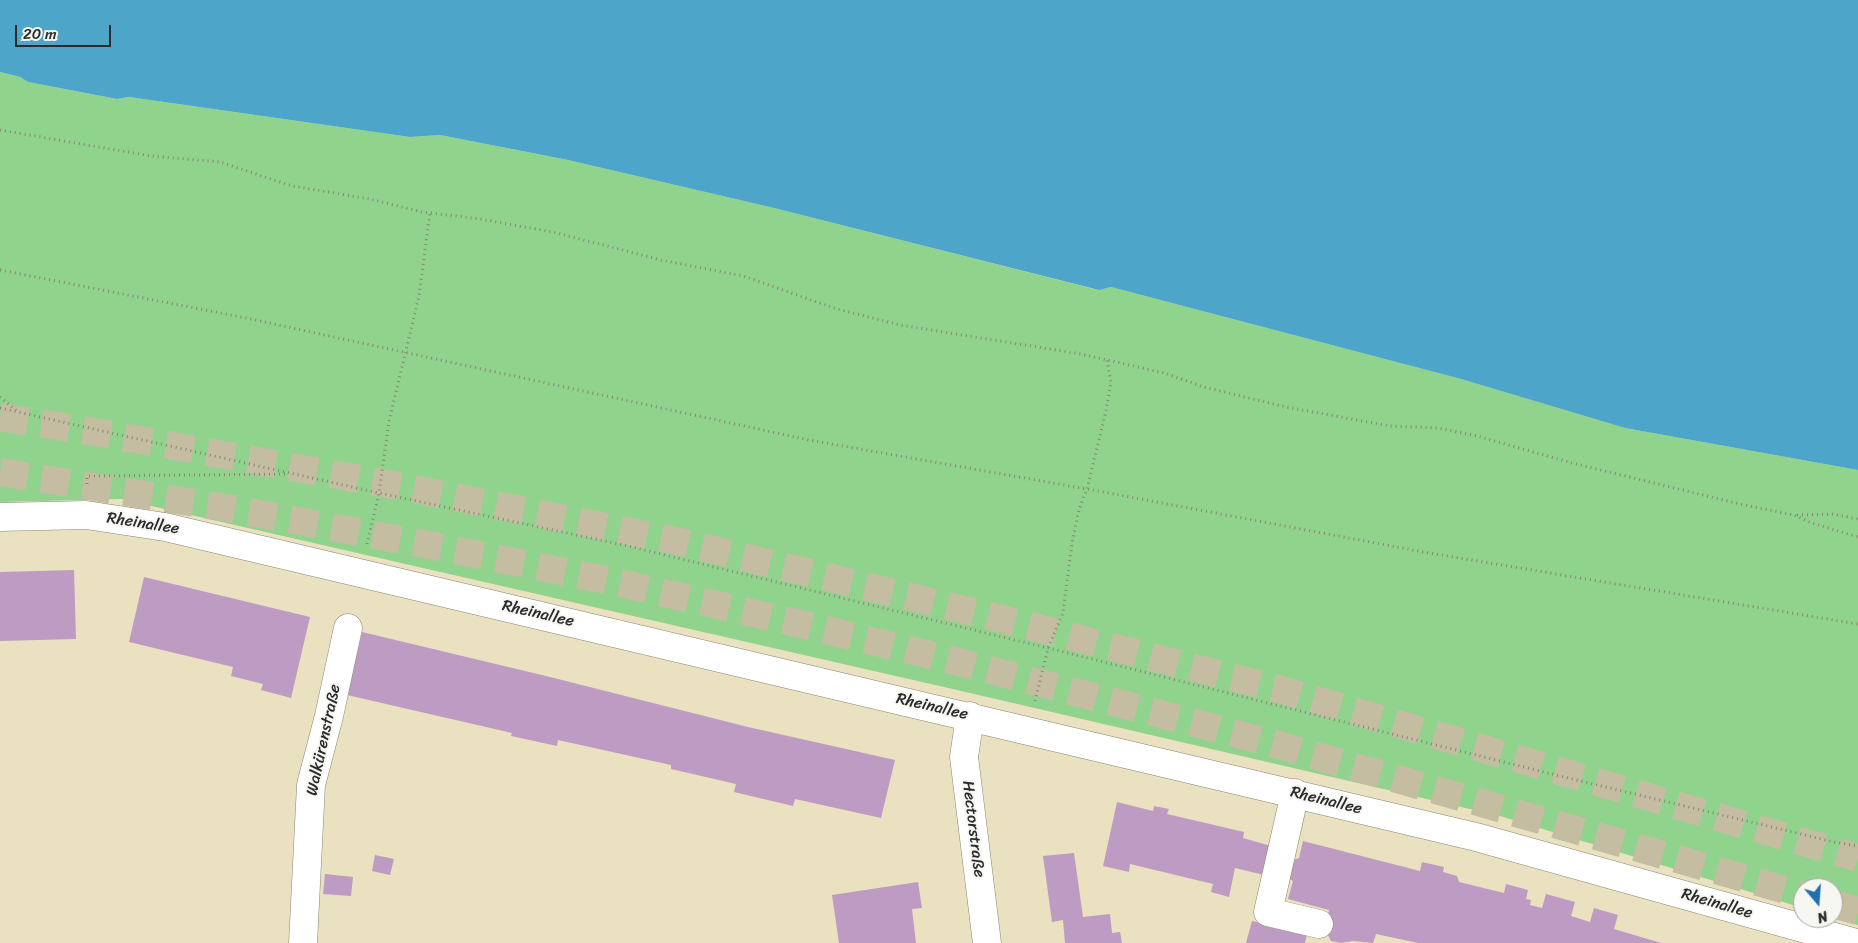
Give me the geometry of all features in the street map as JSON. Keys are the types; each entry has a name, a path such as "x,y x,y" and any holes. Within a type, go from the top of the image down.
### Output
{"street":[{"name":"Rheinallee","path":"0,517 86,515 165,527 1476,837 1856,943"},
{"name":"Walkürenstraße","path":"303,943 311,785 329,716 348,628"},
{"name":"Hectorstraße","path":"970,716 964,757 987,943"},
{"path":"1296,793 1268,912 1319,924"}],"path":[{"path":"0,130 151,156 220,162 248,173 292,186 370,199 422,212 553,232 661,260 743,276 837,309 900,325 1081,354 1164,373 1204,387 1286,407 1390,426 1438,428 1477,436 1572,463 1740,504 1794,515 1812,523 1858,537"},
{"path":"361,572 379,492 389,420 419,296 430,212"},
{"path":"0,270 250,319 809,440 1087,489 1439,555 1858,624"},
{"path":"1028,730 1048,648 1064,613 1072,543 1079,509 1087,489 1111,383 1107,360"},
{"path":"0,398 17,412"},
{"path":"0,408 628,546 1048,648 1556,775 1834,842 1858,846"},
{"path":"86,515 88,476 294,474"},
{"path":"1794,515 1833,514 1858,519"}],"green space":[{"path":"0,72 20,77 28,82 117,99 129,97 410,137 440,135 568,160 774,208 1098,290 1111,287 1461,379 1625,428 1858,470 1858,925 1843,921 1843,878 1793,878 1793,905 1500,816 121,499 0,502"}],"water":[{"path":"0,0 1858,0 1858,470 1625,428 1461,379 1111,287 1099,290 774,208 568,160 440,135 410,137 129,97 117,99 28,82 20,77 0,72"}],"building":[{"path":"74,570 76,639 0,641 0,572"},
{"path":"144,577 310,617 291,698 261,690 263,684 231,676 233,667 129,642"},
{"path":"362,632 748,727 895,760 881,818 795,799 793,806 734,792 736,784 671,769 671,765 558,740 557,746 511,736 512,733 347,695"},
{"path":"1117,802 1153,811 1154,806 1169,809 1167,814 1244,832 1243,838 1271,846 1264,875 1235,868 1229,897 1211,892 1213,884 1130,864 1129,872 1103,866"},
{"path":"1303,841 1420,871 1422,862 1444,867 1443,872 1457,876 1459,882 1504,893 1506,884 1528,890 1526,899 1531,900 1530,905 1542,908 1546,894 1575,902 1571,916 1590,922 1594,908 1618,915 1614,929 1661,943 1418,943 1376,934 1373,943 1353,941 1341,943 1331,941 1328,935 1323,933 1329,910 1288,899 1293,881 1288,878 1293,860 1299,858"},
{"path":"1074,853 1083,917 1110,914 1112,933 1120,932 1122,943 1065,943 1063,920 1052,922 1043,856"},
{"path":"375,855 394,859 390,875 372,871"},
{"path":"325,874 353,877 351,896 323,894"},
{"path":"918,882 922,908 912,909 916,943 839,943 832,895"},
{"path":"1252,921 1284,929 1308,930 1305,943 1246,943"}],"tunnel":[{"path":"0,417 393,485 672,540 978,613 1278,689 1858,858"},
{"path":"0,472 233,509 424,544 611,581 801,624 963,663 1264,741 1793,892"},
{"path":"1843,907 1858,911"}]}
